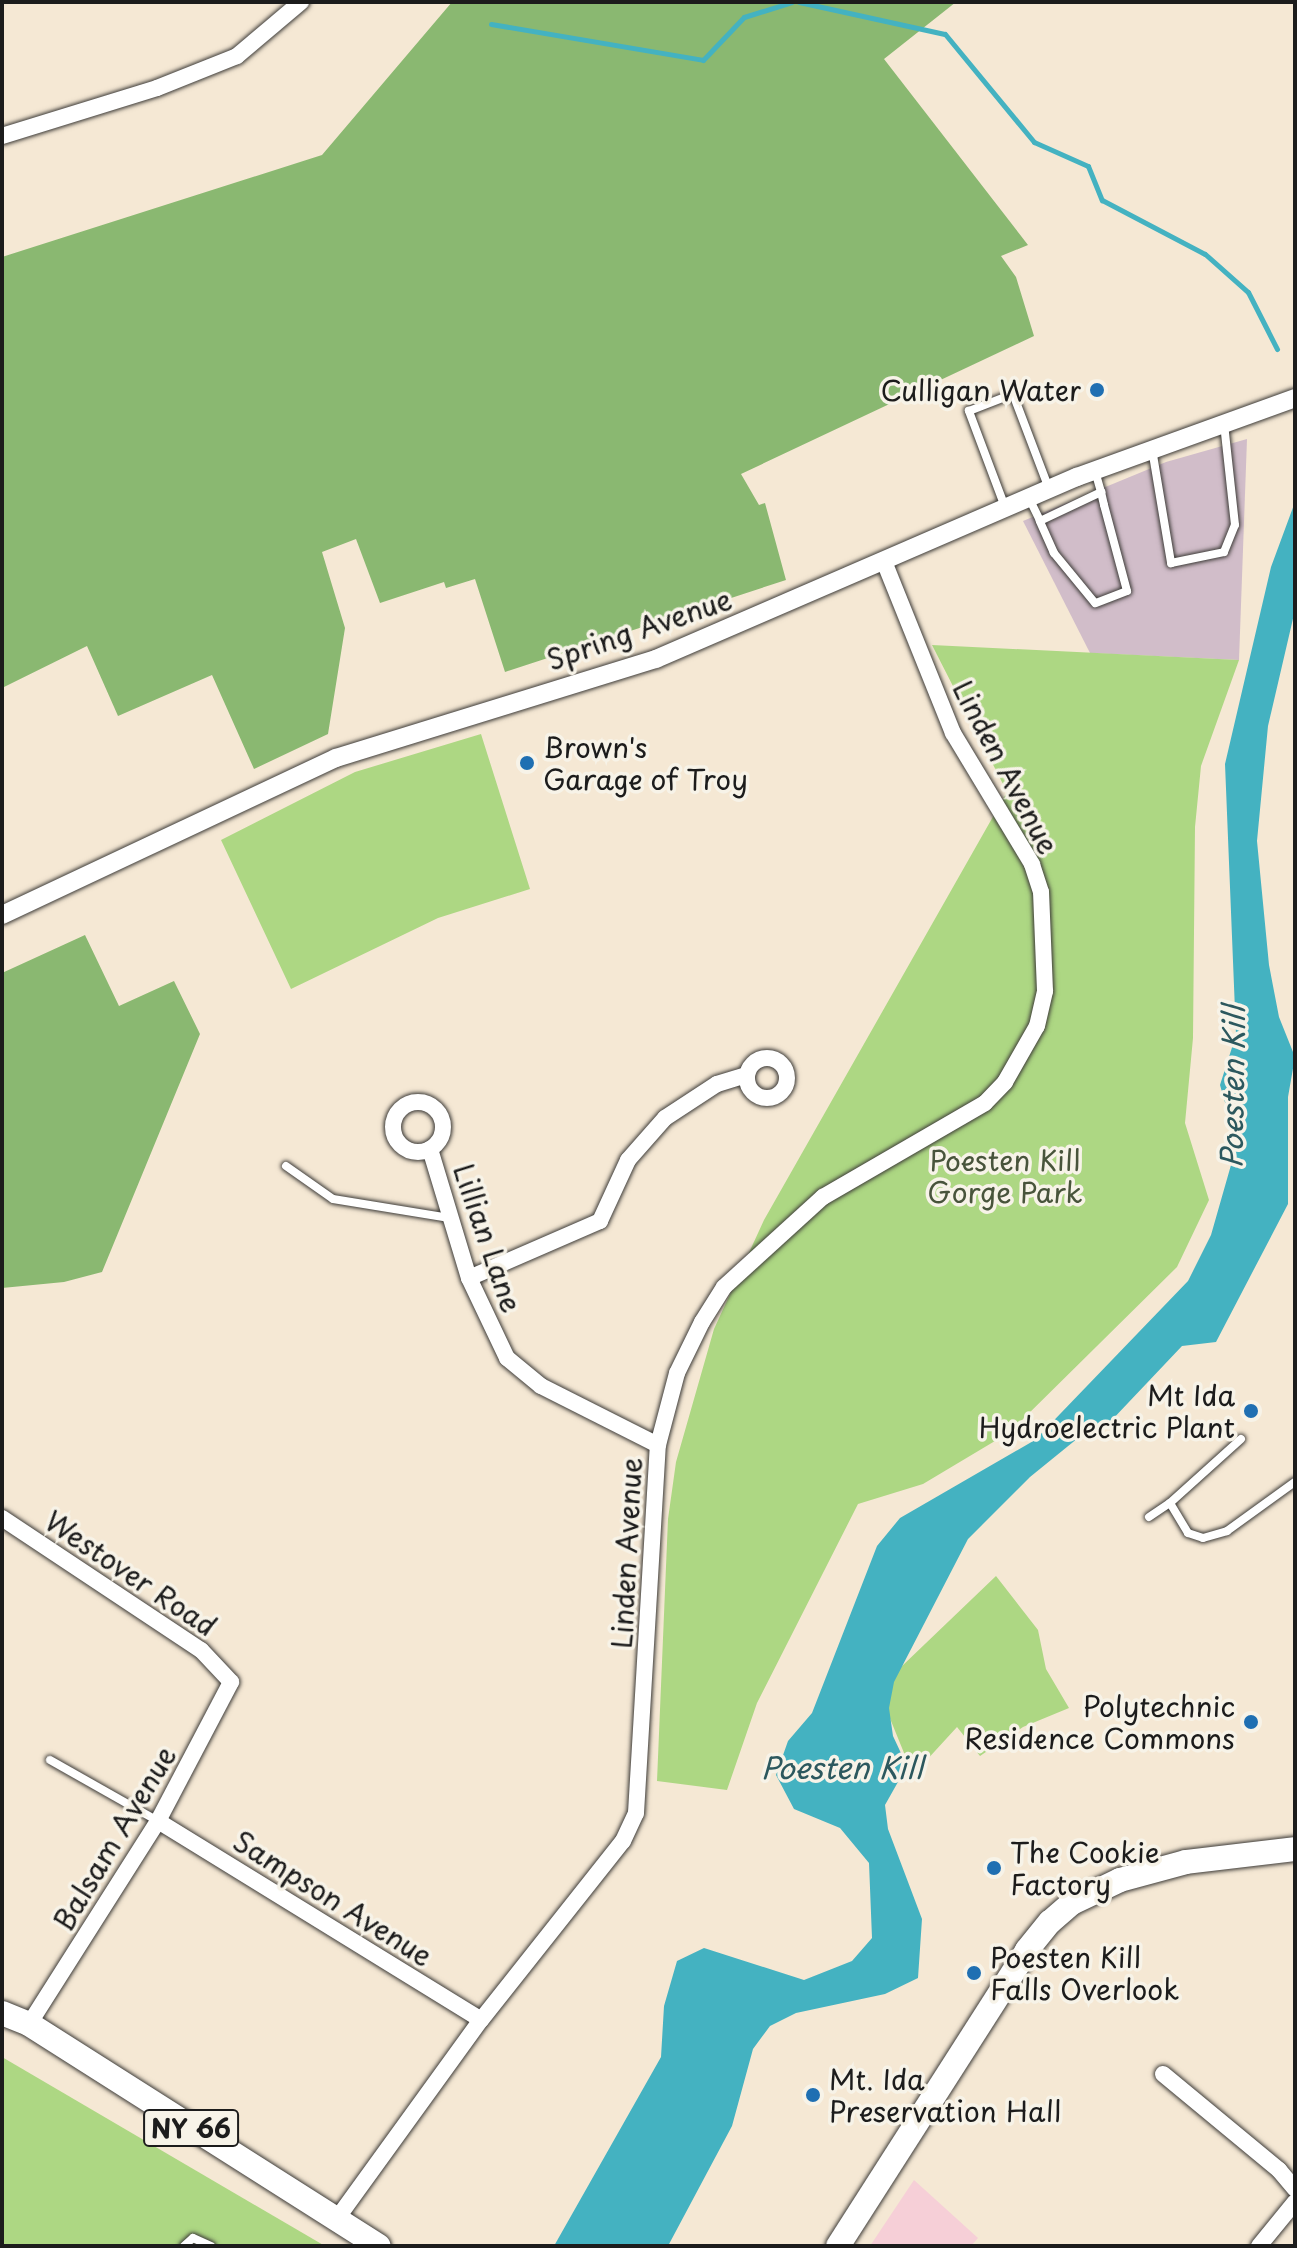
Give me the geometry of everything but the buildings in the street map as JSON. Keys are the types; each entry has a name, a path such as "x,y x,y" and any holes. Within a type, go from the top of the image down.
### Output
{"main road":[{"path":"838,2246 1050,1922 1072,1903 1133,1876 1199,1860 1295,1849"},
{"name":"NY 66","path":"2,2013 29,2024 379,2246"}],"street":[{"path":"2,136 157,88 237,56 301,2"},
{"name":"Spring Avenue","path":"2,915 336,758 656,659 885,564 1095,470 1295,398"},
{"name":"Linden Avenue","path":"336,2220 481,2020 623,1841 636,1813 658,1445 677,1373 724,1287 823,1197 985,1103 1005,1082 1037,1026 1045,991 1046,928 1036,878 953,733 885,564"},
{"path":"469,1278 600,1221 628,1160 665,1118 717,1084 747,1075"},
{"name":"Lillian Lane","path":"430,1149 469,1278 494,1337 521,1374 658,1445"},
{"name":"Westover Road","path":"2,1518 201,1650 227,1676"},
{"name":"Balsam Avenue","path":"29,2024 158,1821 230,1691 227,1676"},
{"name":"Sampson Avenue","path":"158,1821 481,2020"},
{"path":"1163,2074 1279,2170 1295,2189"},
{"path":"1259,2246 1295,2202"}],"lane":[{"path":"1006,509 969,411 1013,394 1049,489"},
{"path":"1152,448 1171,563 1224,552 1235,525 1224,422"},
{"path":"1029,498 1054,553 1095,603 1127,591 1095,470"},
{"path":"1040,521 1101,492"},
{"path":"286,1166 333,1199 451,1218"},
{"path":"1149,1517 1170,1503 1241,1439"},
{"path":"1170,1503 1188,1533 1203,1538 1227,1531 1295,1482"},
{"path":"50,1760 158,1821"},
{"path":"184,2246 193,2238 211,2246"}],"shaded area":[{"path":"1247,439 1239,660 1090,653 1023,521 1166,462"},
{"path":"914,2180 978,2238 971,2246 870,2246"}],"green space":[{"path":"452,2 956,2 884,59 1028,245 1001,256 1016,277 1034,336 741,474 759,505 765,503 786,580 505,672 475,579 446,588 444,582 380,603 356,539 322,552 345,628 328,734 254,769 212,675 118,716 87,646 2,688 2,257 322,155"},
{"name":"Poesten Kill Gorge Park","path":"932,645 1239,660 1201,766 1195,827 1193,1038 1185,1123 1209,1200 1177,1267 1010,1432 923,1484 858,1504 757,1703 727,1790 657,1781 668,1519 676,1462 714,1329 764,1220 1007,792"},
{"path":"481,734 530,889 438,918 291,989 221,840 355,772"},
{"path":"85,935 119,1006 174,981 200,1034 102,1272 64,1282 2,1288 2,973"},
{"path":"996,1576 1038,1630 1046,1669 1069,1708 1023,1727 980,1756 957,1727 913,1775 878,1689"},
{"path":"2,2057 325,2246 2,2246"}],"water":[{"name":"Poesten Kill","path":"1295,502 1295,610 1268,726 1257,841 1269,965 1279,1017 1295,1057 1288,1097 1288,1204 1216,1342 1182,1346 1110,1422 1078,1438 1030,1477 968,1539 894,1682 889,1708 893,1736 907,1766 885,1805 888,1829 922,1919 918,1978 885,1994 796,2013 770,2026 753,2049 732,2126 668,2246 554,2246 661,2057 664,2006 677,1961 704,1948 804,1980 852,1961 872,1938 869,1863 840,1828 794,1809 776,1775 788,1741 812,1713 877,1546 900,1518 1035,1440 1188,1281 1211,1235 1237,1144 1220,1085 1236,1035 1225,764 1271,567"}],"waterway":[{"path":"491,24 703,60 744,17 792,2"},
{"path":"799,2 945,34 1034,142 1088,166 1102,200 1205,254 1248,292 1277,349"}],"place":[{"name":"Culligan Water","path":"1097,390"},
{"name":"Brown's Garage of Troy","path":"527,763"},
{"name":"Mt Ida Hydroelectric Plant","path":"1251,1411"},
{"name":"Polytechnic Residence Commons","path":"1251,1722"},
{"name":"The Cookie Factory","path":"994,1868"},
{"name":"Poesten Kill Falls Overlook","path":"974,1973"},
{"name":"Mt. Ida Preservation Hall","path":"813,2095"}]}
